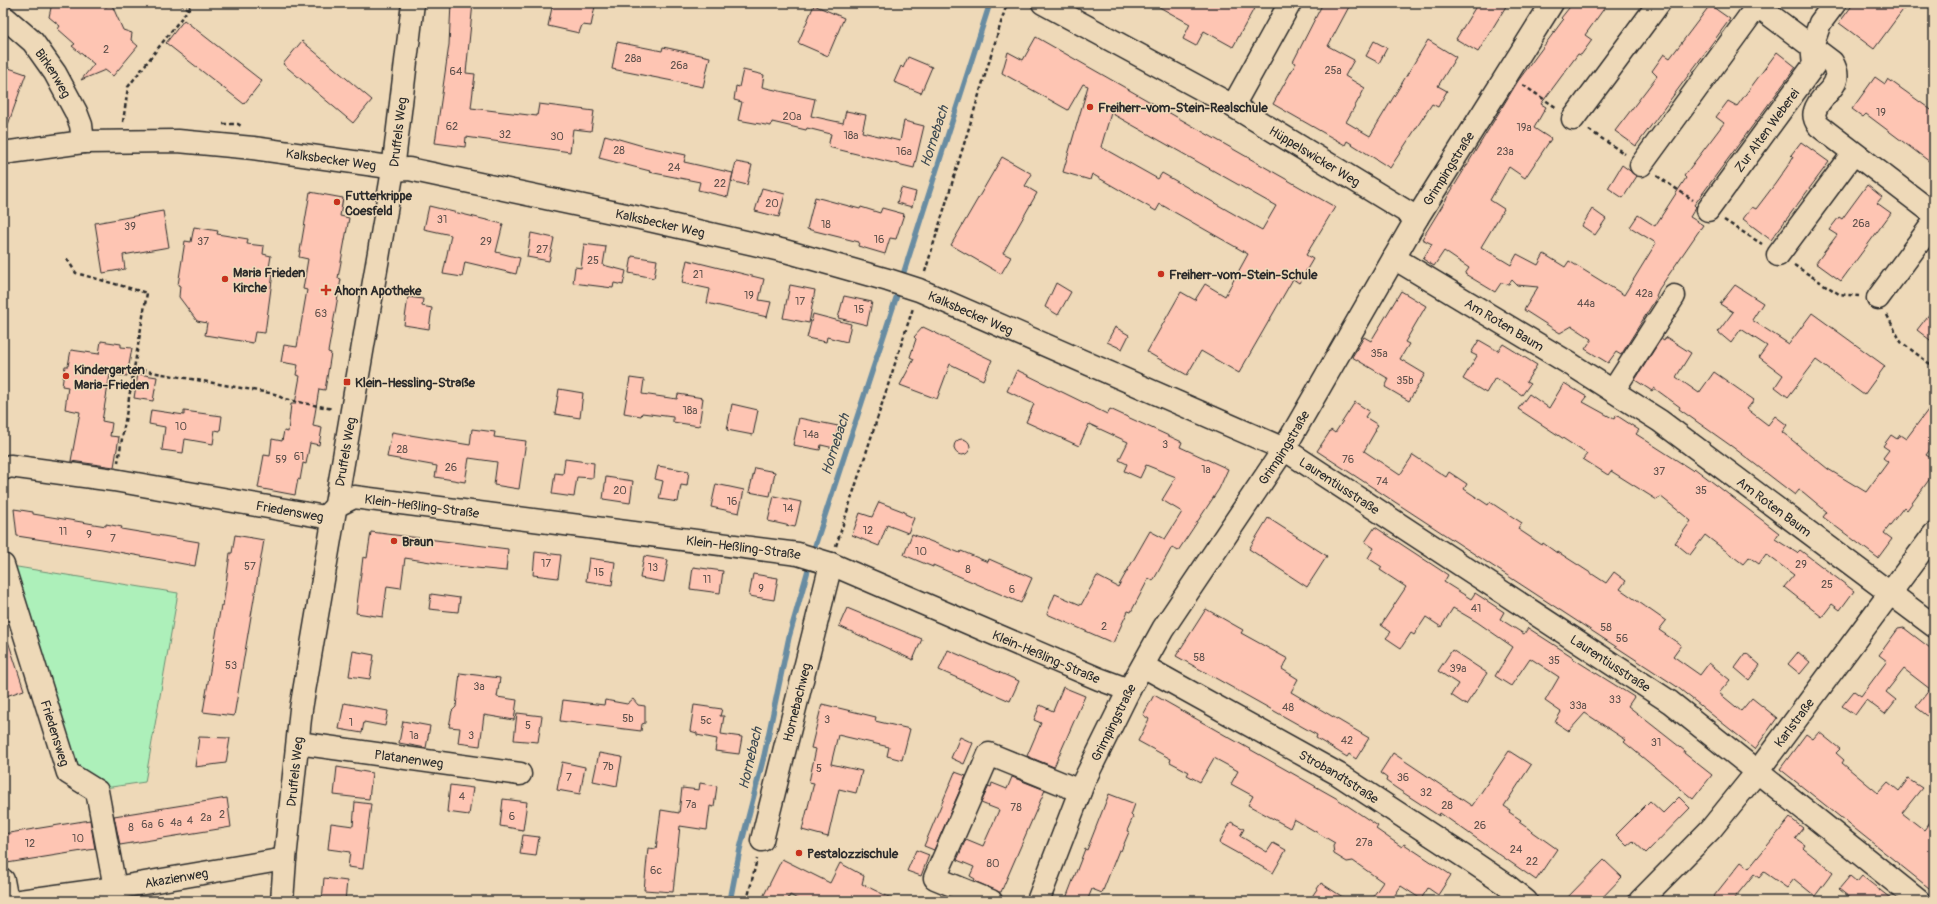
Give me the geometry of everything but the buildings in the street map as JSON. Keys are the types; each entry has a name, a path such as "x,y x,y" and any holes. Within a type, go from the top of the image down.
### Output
{"street":[{"name":"Druffels Weg","path":"282,901 301,709 355,385 393,170 413,3"},
{"name":"Hüppelswicker Weg","path":"1043,3 1233,106 1417,218"},
{"path":"1233,106 1290,3"},
{"name":"Grimpingstraße","path":"1038,901 1080,791 1129,690 1163,629 1284,449 1417,218 1552,3"},
{"path":"1573,119 1659,3"},
{"name":"Zur Alten Weberei","path":"1708,210 1814,65 1812,46 1820,24 1835,3"},
{"name":"Zur Alten Weberei","path":"1640,165 1756,4 1832,62 1837,70 1837,79 1815,111 1815,118 1819,126 1852,154 1934,214"},
{"name":"Birkenweg","path":"3,16 33,42 55,73 76,112 81,125 82,142"},
{"name":"Kalksbecker Weg","path":"3,153 82,142 178,141 253,148 382,166 393,170 409,169 640,218 785,251 919,290 1284,449"},
{"path":"1778,255 1852,154"},
{"path":"1878,298 1934,222"},
{"name":"Am Roten Baum","path":"1394,258 1660,421 1891,592 1934,626"},
{"path":"1613,391 1674,296"},
{"name":"Laurentiusstraße","path":"1284,449 1670,702 1919,901"},
{"name":"Friedensweg","path":"3,469 10,466 114,480 325,517 336,506"},
{"name":"Klein-Heßling-Straße","path":"336,506 354,497 383,499 798,554 831,564 1099,679 1129,690"},
{"name":"Karlstraße","path":"1640,901 1711,829 1758,772 1934,534"},
{"name":"Hornebachweg","path":"762,840 831,564"},
{"name":"Friedensweg","path":"3,565 68,773 98,791 115,888"},
{"name":"Strobandtstraße","path":"1143,666 1338,774 1471,861 1505,884 1526,901"},
{"name":"Platanenweg","path":"298,744 520,774"},
{"path":"991,901 935,878 989,754 1080,791"},
{"name":"Akazienweg","path":"20,901 115,888 285,859"},
{"path":"3,880 7,901"}],"path":[{"path":"180,3 188,9"},
{"path":"125,142 123,122 128,87 193,3"},
{"path":"67,259 76,272 147,293 114,480"},
{"path":"134,369 275,394 284,399 340,411"},
{"path":"747,901 762,840"}],"green space":[{"path":"5,565 178,593 145,782 98,789 69,773"}],"waterway":[{"name":"Hornebach","path":"901,281 990,3"},
{"name":"Hornebach","path":"812,555 899,289"},
{"name":"Hornebach","path":"730,901 740,849 764,756 789,637 810,563"}],"place":[{"name":"Freiherr-vom-Stein-Realschule","path":"1090,107"},
{"name":"Futterkrippe Coesfeld","path":"337,202"},
{"name":"Freiherr-vom-Stein-Schule","path":"1161,274"},
{"name":"Maria Frieden Kirche","path":"225,279"},
{"name":"Ahorn Apotheke","path":"326,290"},
{"name":"Kindergarten Maria-Frieden","path":"66,376"},
{"name":"Klein-Hessling-Straße","path":"347,382"},
{"name":"Braun","path":"394,541"},
{"name":"Pestalozzischule","path":"799,853"}]}
